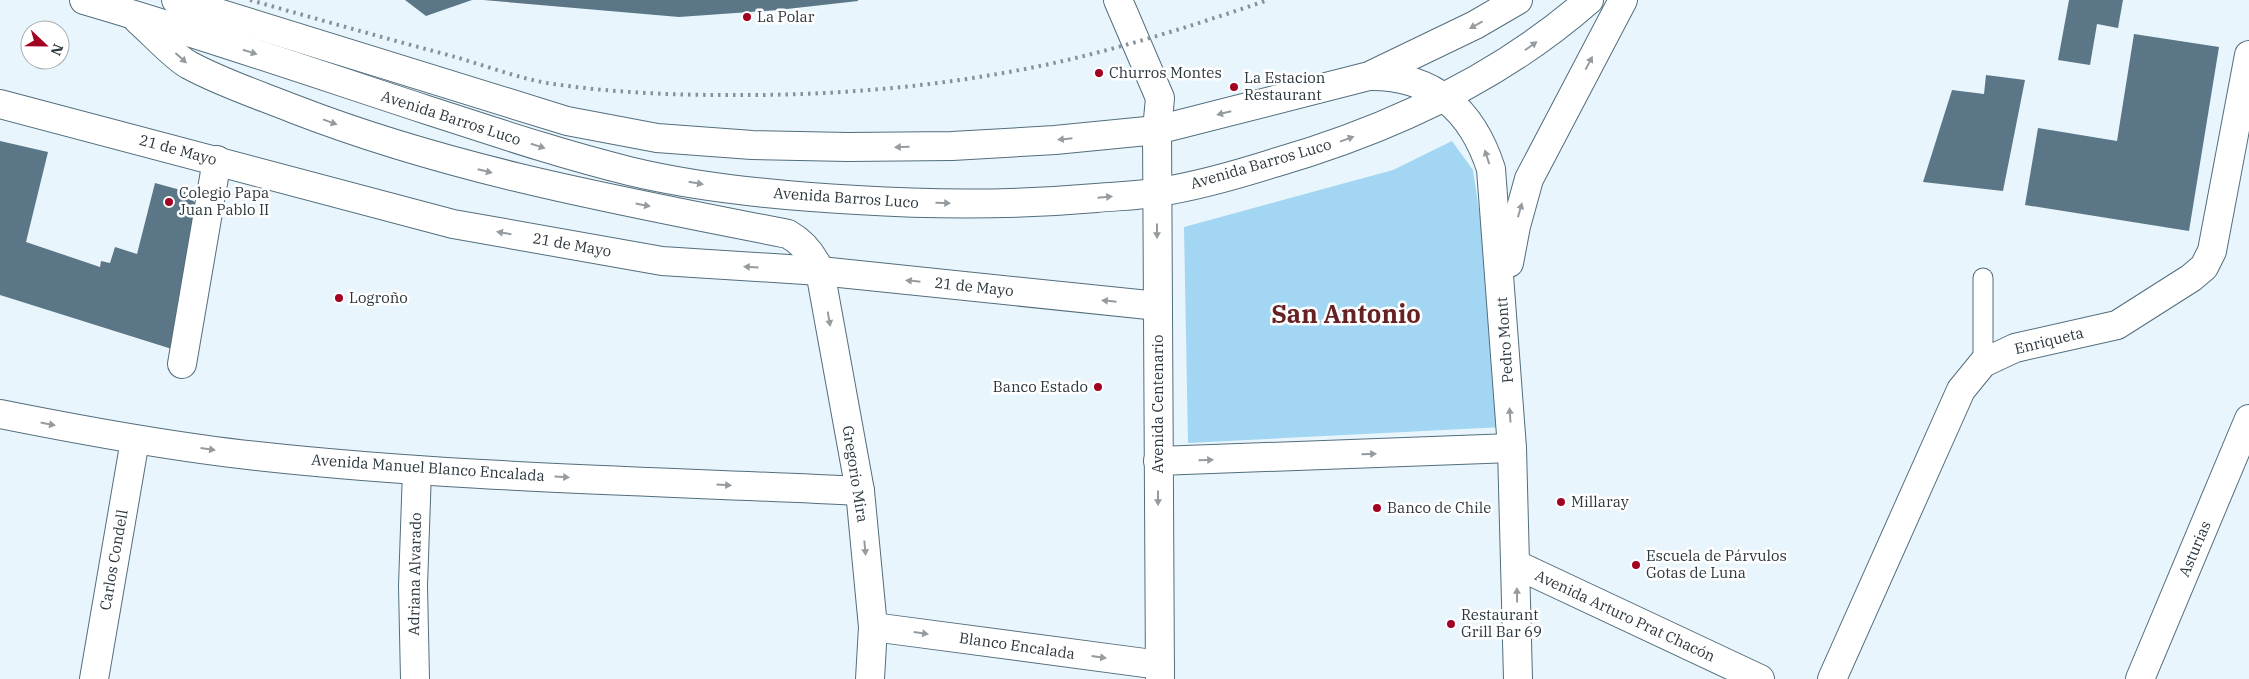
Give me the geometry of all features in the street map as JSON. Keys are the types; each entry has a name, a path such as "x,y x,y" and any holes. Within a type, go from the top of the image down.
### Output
{"main road":[{"name":"Avenida Barros Luco","path":"84,0 132,14 177,7 567,120 657,138 810,146 952,146 1055,140 1158,130 1369,76 1475,25 1518,0"},
{"name":"Avenida Centenario","path":"1118,0 1160,98 1157,192 1160,672"},
{"name":"Avenida Barros Luco","path":"177,7 554,151 634,172 720,187 806,197 980,204 1067,200 1157,192 1230,176 1302,155 1372,130 1444,97 1518,55 1553,30 1589,0"},
{"path":"1504,327 1510,257 1516,226 1529,179 1622,0"},
{"name":"Gregorio Mira","path":"132,14 188,64 328,122 418,152 551,187 788,234 797,239 809,251 820,271 860,491 873,627 870,679"},
{"name":"Enriqueta","path":"1832,679 1961,390 1983,363 2015,348 2117,325 2191,278 2204,267 2212,251 2249,55"},
{"name":"Pedro Montt","path":"1369,76 1389,76 1408,80 1427,87 1444,97 1474,128 1484,148 1491,169 1512,448 1518,679"},
{"name":"21 de Mayo","path":"0,104 472,227 662,261 820,271 1158,306"},
{"path":"182,364 217,160"},
{"name":"Avenida Manuel Blanco Encalada","path":"0,414 135,440 256,456 416,470 860,491"},
{"name":"Asturias","path":"2140,679 2249,419"},
{"name":"Carlos Condell","path":"94,679 135,440"},
{"path":"1158,461 1512,448"},
{"name":"Adriana Alvarado","path":"415,679 413,586 416,470"},
{"name":"Avenida Arturo Prat Chacón","path":"1516,565 1760,679"},
{"name":"Blanco Encalada","path":"873,627 1160,672"}],"lane":[{"path":"1983,278 1983,363"}],"shaded area":[{"path":"1452,141 1473,170 1498,339 1503,427 1188,443 1184,227 1393,170"}],"building":[{"path":"405,0 472,0 426,16"},
{"path":"483,0 858,1 778,10 679,17"},
{"path":"2069,0 2123,0 2118,28 2097,24 2090,65 2058,60"},
{"path":"2134,34 2219,47 2189,231 2025,205 2038,128 2117,141"},
{"path":"1986,75 2025,80 2003,191 1923,182 1952,90 1984,94"},
{"path":"0,141 48,152 26,242 100,267 101,261 110,263 115,247 137,254 155,183 184,191 199,207 175,350 0,295"}],"railway":[{"path":"250,0 547,83 591,89 725,95 810,94 895,88 1021,70 1141,41 1268,0"}],"place":[{"name":"La Polar","path":"747,17"},
{"name":"Churros Montes","path":"1099,73"},
{"name":"La Estacion Restaurant","path":"1234,87"},
{"name":"Colegio Papa Juan Pablo II","path":"169,202"},
{"name":"Logroño","path":"339,298"},
{"name":"Banco Estado","path":"1098,387"},
{"name":"Millaray","path":"1561,502"},
{"name":"Banco de Chile","path":"1377,508"},
{"name":"Escuela de Párvulos Gotas de Luna","path":"1636,565"},
{"name":"Restaurant Grill Bar 69","path":"1451,624"}],"district":[{"name":"San Antonio","path":"1346,314"}]}
